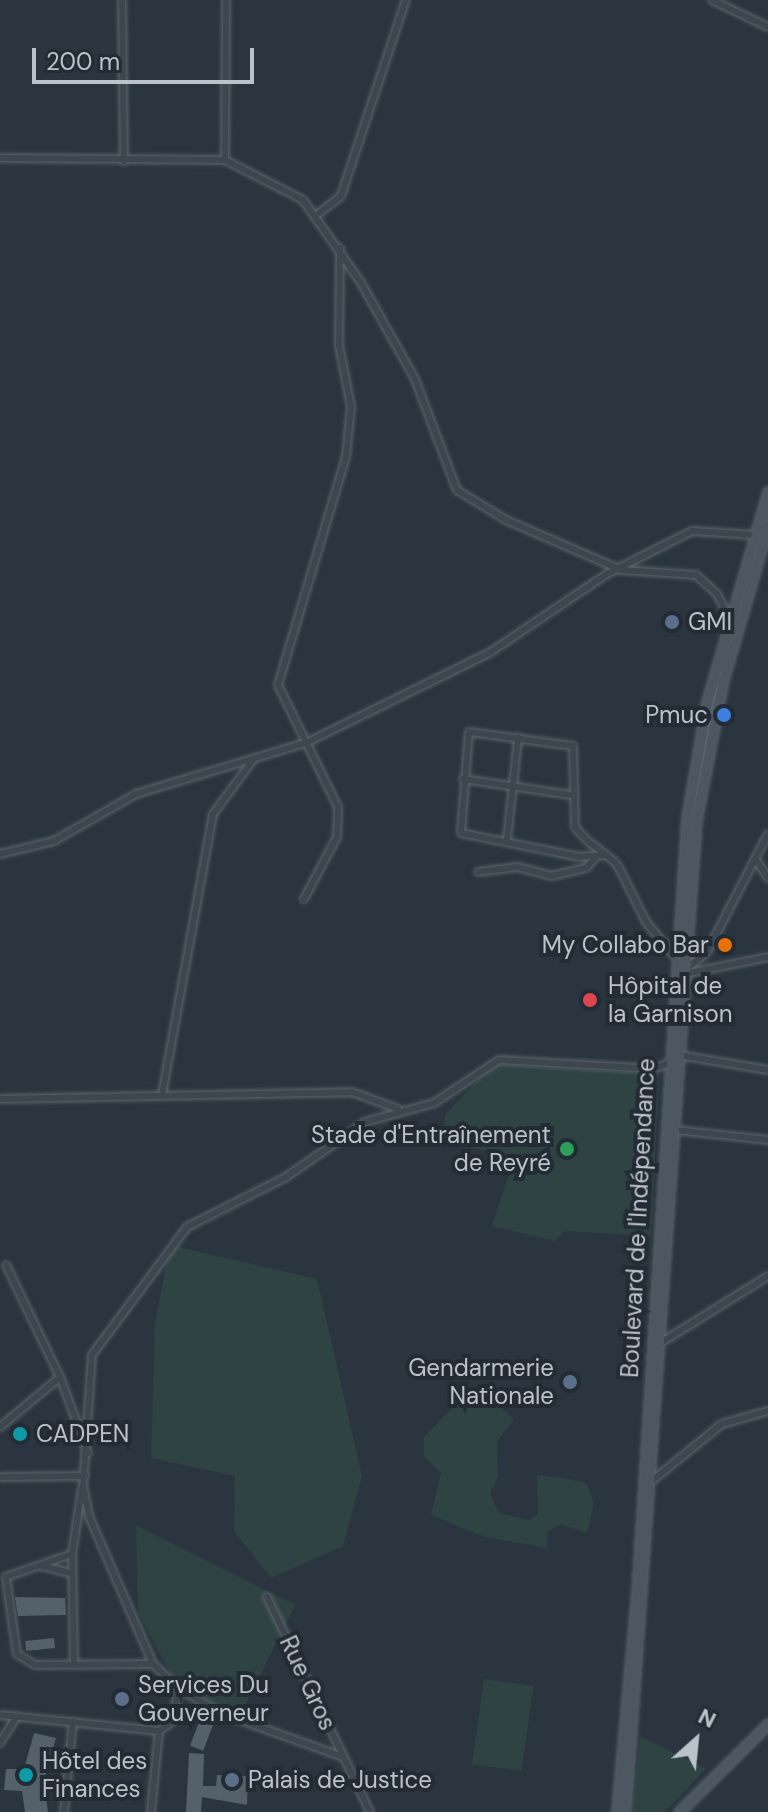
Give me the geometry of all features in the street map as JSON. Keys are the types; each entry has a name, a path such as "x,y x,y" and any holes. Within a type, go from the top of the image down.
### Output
{"main road":[{"name":"Boulevard de l'Indépendance","path":"617,1812 639,1565 667,1064 687,818 729,618 768,492"},
{"name":"Boulevard de l'Indépendance","path":"625,1812 653,1480 696,820 723,680 768,525"},
{"path":"679,1812 766,1730"}],"street":[{"path":"122,0 124,161"},
{"path":"225,160 226,0"},
{"path":"318,214 341,196 406,0"},
{"path":"712,0 768,27"},
{"path":"0,158 225,160 252,168 318,214 340,248 426,402 445,469 457,490 506,520 621,570 696,575 717,594 729,618"},
{"path":"304,899 340,826 338,807 308,742 287,714 278,685 346,457 351,407 339,345 340,248"},
{"path":"0,854 54,841 136,794 308,742 489,653 621,570 692,531 754,535"},
{"path":"606,855 596,857 458,830 469,732 573,746 571,795 575,827 606,855 674,956"},
{"path":"507,840 518,738"},
{"path":"162,1095 213,814 253,760"},
{"path":"463,779 571,795"},
{"path":"685,972 707,952 768,834"},
{"path":"478,872 518,867 551,876 586,868 596,857"},
{"path":"756,860 768,878"},
{"path":"685,972 768,957"},
{"path":"679,1055 768,1070"},
{"path":"74,1664 72,1554 89,1456 92,1355 171,1242 187,1227 286,1177 365,1122 453,1094 499,1060 653,1069 667,1064"},
{"path":"0,1099 162,1095 245,1099 352,1092 398,1109"},
{"path":"675,1130 768,1140"},
{"path":"6,1265 60,1377 89,1456"},
{"path":"662,1342 768,1276"},
{"path":"0,1427 60,1377"},
{"path":"653,1480 722,1424 768,1411"},
{"path":"0,1477 85,1476"},
{"path":"83,1486 89,1516 153,1664 178,1688 260,1731 343,1757"},
{"path":"72,1554 42,1566 10,1573 3,1588 23,1661 153,1664"},
{"path":"42,1566 71,1573"},
{"name":"Rue Gros","path":"267,1597 370,1812"},
{"path":"0,1715 159,1731 174,1720 178,1688"},
{"path":"0,1743 17,1716"},
{"path":"64,1812 73,1721"},
{"path":"151,1812 159,1731"}],"green space":[{"name":"Stade d'Entraînement de Reyré","path":"493,1064 659,1074 651,1236 564,1231 555,1241 492,1226 515,1157 442,1141 445,1115"},
{"path":"170,1245 317,1279 362,1476 343,1546 271,1578 234,1531 235,1476 151,1458 155,1324"},
{"path":"458,1402 496,1402 514,1420 497,1441 498,1477 490,1493 499,1513 529,1520 538,1514 537,1475 569,1479 586,1483 594,1502 587,1533 561,1524 548,1531 547,1548 485,1537 431,1515 441,1473 424,1456 424,1437"},
{"path":"136,1525 295,1605 240,1716 178,1688 138,1612"},
{"path":"484,1679 534,1686 522,1771 472,1764"},
{"path":"640,1736 706,1769 665,1812 633,1812"}],"building":[{"path":"15,1597 65,1598 66,1615 18,1616"},
{"path":"54,1638 55,1648 26,1651 25,1641"},
{"path":"203,1712 216,1717 203,1751 190,1746"},
{"name":"Hôtel des Finances","path":"34,1733 56,1738 44,1781 48,1812 25,1812 22,1791 4,1790 6,1769 24,1769"},
{"name":"Palais de Justice","path":"189,1753 204,1754 203,1786 216,1786 217,1775 248,1776 247,1805 202,1797 201,1812 186,1812"}],"place":[{"name":"GMI","path":"672,622"},
{"name":"Pmuc","path":"724,715"},
{"name":"My Collabo Bar","path":"725,945"},
{"name":"Hôpital de la Garnison","path":"590,1000"},
{"name":"Stade d'Entraînement de Reyré","path":"567,1149"},
{"name":"Gendarmerie Nationale","path":"570,1382"},
{"name":"CADPEN","path":"20,1434"},
{"name":"Services Du Gouverneur","path":"122,1699"},
{"name":"Hôtel des Finances","path":"26,1775"},
{"name":"Palais de Justice","path":"232,1780"}]}
